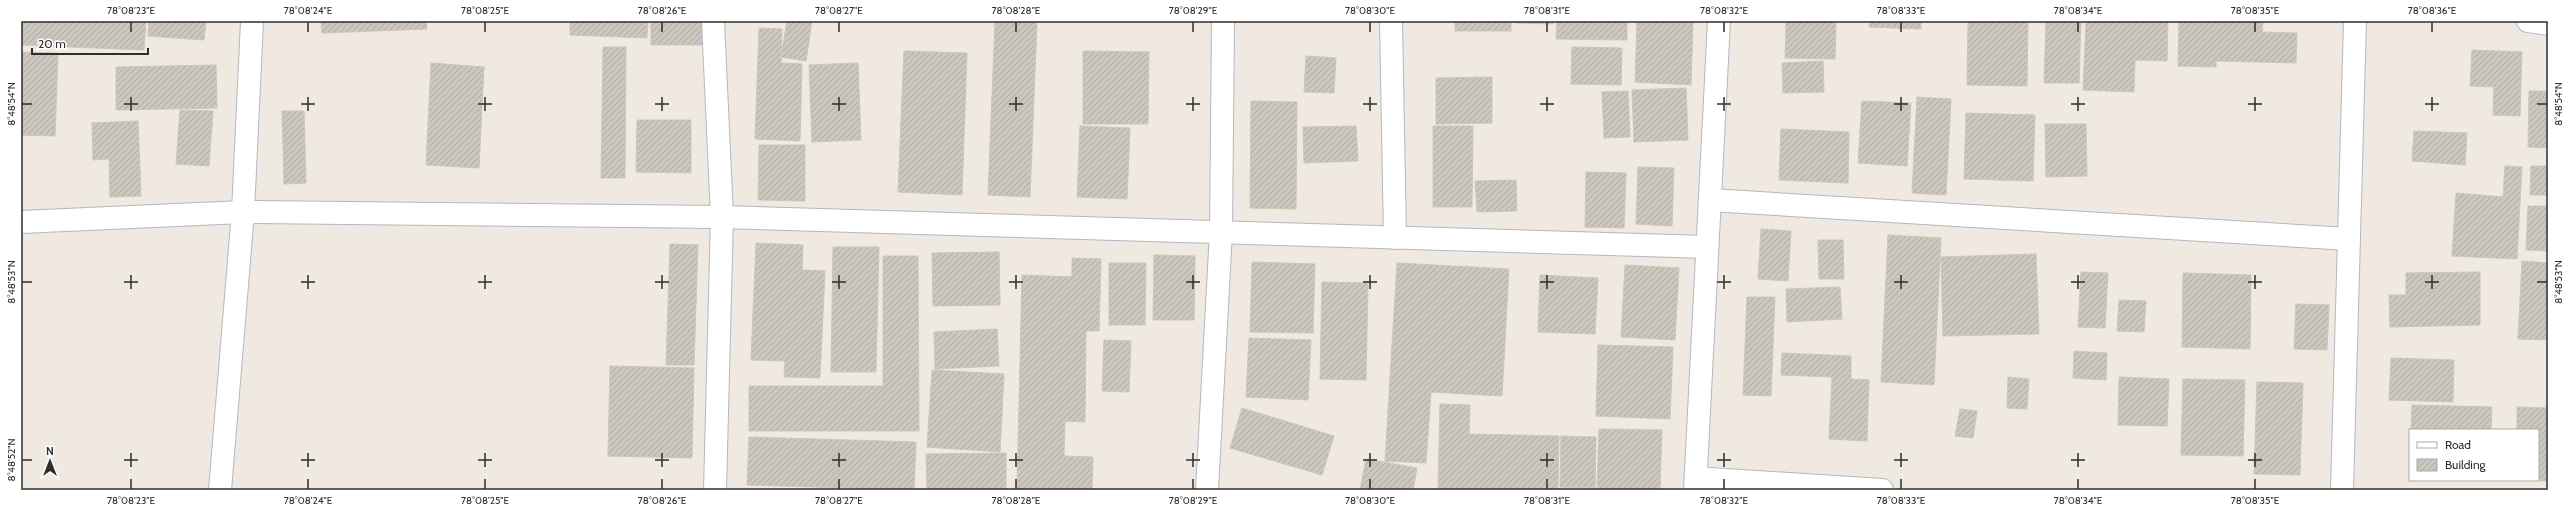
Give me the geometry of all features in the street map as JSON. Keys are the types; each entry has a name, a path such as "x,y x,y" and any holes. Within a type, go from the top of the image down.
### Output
{"street":[{"path":"220,490 243,212 252,21"},
{"path":"714,21 722,217 715,490"},
{"path":"1207,490 1221,232 1223,21"},
{"path":"1391,21 1395,238"},
{"path":"1719,21 1696,484 1882,490"},
{"path":"2342,490 2355,21"},
{"path":"2528,21 2548,24"},
{"path":"1710,200 2349,239"},
{"path":"21,222 243,212 722,217 1707,247"}],"building":[{"path":"21,21 146,21 144,50 21,45"},
{"path":"149,21 206,21 204,40 148,36"},
{"path":"321,21 426,21 427,29 322,33"},
{"path":"570,21 648,21 647,38 570,35"},
{"path":"651,21 704,21 704,45 651,45"},
{"path":"787,21 812,21 806,61 781,57"},
{"path":"995,21 1037,22 1030,197 988,195"},
{"path":"1455,21 1511,21 1511,31 1455,31"},
{"path":"1515,21 1553,21 1553,24 1515,23"},
{"path":"1557,21 1627,21 1627,40 1556,39"},
{"path":"1637,21 1693,23 1691,85 1635,82"},
{"path":"1786,21 1836,21 1835,59 1785,58"},
{"path":"1870,21 1921,21 1921,29 1869,27"},
{"path":"1968,21 2028,21 2027,86 1967,85"},
{"path":"2046,21 2081,21 2079,83 2044,83"},
{"path":"2086,21 2168,21 2167,61 2135,60 2134,92 2083,90"},
{"path":"2179,21 2263,21 2262,32 2297,33 2296,63 2216,61 2216,67 2178,66"},
{"path":"759,28 782,29 781,63 802,64 800,141 755,139"},
{"path":"603,47 626,47 625,178 601,178"},
{"path":"1572,47 1622,48 1621,85 1571,84"},
{"path":"2472,50 2522,52 2520,116 2493,115 2494,87 2470,86"},
{"path":"904,51 967,53 962,195 898,192"},
{"path":"1083,51 1149,52 1148,124 1083,124"},
{"path":"21,52 58,53 55,136 21,135"},
{"path":"1306,56 1336,58 1334,93 1304,92"},
{"path":"1823,61 1824,92 1783,93 1782,63"},
{"path":"431,63 484,67 479,168 426,165"},
{"path":"858,63 861,140 812,142 809,65"},
{"path":"216,65 217,108 116,110 116,67"},
{"path":"1492,77 1492,123 1436,124 1436,78"},
{"path":"1686,88 1688,140 1634,142 1632,90"},
{"path":"1628,91 1630,137 1604,138 1602,92"},
{"path":"2529,91 2548,91 2548,148 2528,147"},
{"path":"1917,97 1951,99 1946,195 1912,193"},
{"path":"1251,101 1297,102 1296,209 1250,208"},
{"path":"1862,101 1911,103 1907,166 1858,163"},
{"path":"180,110 213,111 209,166 176,164"},
{"path":"282,111 304,111 306,183 284,184"},
{"path":"1966,113 2035,115 2033,181 1964,179"},
{"path":"637,120 691,120 691,173 636,172"},
{"path":"138,121 141,196 110,197 109,159 93,160 92,123"},
{"path":"2045,124 2086,124 2087,176 2046,177"},
{"path":"1080,126 1130,128 1127,199 1077,197"},
{"path":"1356,126 1358,161 1304,163 1303,127"},
{"path":"1433,126 1473,126 1472,207 1433,207"},
{"path":"1781,129 1849,132 1848,183 1779,180"},
{"path":"2414,131 2467,133 2465,165 2412,161"},
{"path":"759,145 805,145 805,201 758,200"},
{"path":"2505,166 2522,167 2517,259 2452,256 2456,193 2503,197"},
{"path":"2531,166 2548,166 2548,195 2530,195"},
{"path":"1638,167 1674,168 1672,226 1636,224"},
{"path":"1586,172 1626,173 1624,228 1585,227"},
{"path":"1516,180 1517,211 1477,212 1475,181"},
{"path":"2528,206 2548,206 2548,251 2526,250"},
{"path":"1761,229 1791,231 1788,281 1758,279"},
{"path":"1888,235 1941,238 1934,385 1881,382"},
{"path":"1818,240 1843,240 1844,279 1819,279"},
{"path":"756,243 803,245 802,270 825,271 820,378 784,377 785,361 751,360"},
{"path":"670,244 698,245 694,365 666,365"},
{"path":"833,247 879,247 876,372 831,372"},
{"path":"999,252 1000,305 933,306 932,253"},
{"path":"2036,254 2039,334 1943,336 1941,257"},
{"path":"1154,255 1195,256 1194,320 1153,320"},
{"path":"883,256 918,256 919,431 749,431 749,386 883,386"},
{"path":"1072,258 1101,259 1099,331 1086,331 1085,422 1065,421 1064,456 1093,457 1092,490 1017,490 1022,275 1072,277"},
{"path":"2522,261 2548,263 2548,340 2518,339"},
{"path":"1252,262 1315,264 1313,333 1250,332"},
{"path":"1109,263 1146,263 1145,325 1109,325"},
{"path":"1397,263 1509,269 1502,396 1431,392 1426,463 1385,461"},
{"path":"1625,265 1679,268 1675,340 1621,337"},
{"path":"2081,272 2108,273 2105,328 2078,327"},
{"path":"2480,272 2480,325 2390,327 2389,295 2406,295 2406,273"},
{"path":"2183,273 2251,275 2250,349 2182,347"},
{"path":"1540,275 1598,278 1595,334 1538,332"},
{"path":"1322,282 1368,283 1366,380 1320,379"},
{"path":"1840,287 1842,319 1787,322 1786,289"},
{"path":"1747,297 1775,297 1771,396 1743,395"},
{"path":"2119,300 2146,301 2144,332 2117,331"},
{"path":"2296,304 2329,305 2327,350 2294,349"},
{"path":"997,329 999,366 935,369 934,332"},
{"path":"1249,338 1311,340 1308,400 1246,397"},
{"path":"1104,340 1131,341 1129,392 1102,391"},
{"path":"1598,345 1673,347 1670,419 1596,416"},
{"path":"2074,351 2107,353 2106,380 2073,378"},
{"path":"1782,353 1851,356 1851,379 1869,380 1867,441 1829,439 1832,377 1781,375"},
{"path":"2391,358 2454,360 2453,402 2389,400"},
{"path":"610,366 694,368 692,458 608,456"},
{"path":"932,370 1004,374 1000,452 927,447"},
{"path":"2008,377 2029,379 2027,409 2007,408"},
{"path":"2119,377 2169,379 2167,426 2118,425"},
{"path":"2183,379 2245,380 2243,456 2181,455"},
{"path":"2257,382 2303,383 2300,475 2254,474"},
{"path":"1440,404 1470,405 1469,434 1559,436 1558,490 1438,490"},
{"path":"2412,405 2492,407 2491,429 2411,429"},
{"path":"2517,407 2548,408 2548,481 2539,481 2539,429 2517,429"},
{"path":"1242,408 1334,436 1322,475 1230,448"},
{"path":"1960,409 1977,411 1973,438 1955,436"},
{"path":"1599,429 1662,430 1660,490 1597,490"},
{"path":"1561,436 1596,437 1595,488 1560,487"},
{"path":"749,437 916,442 914,490 747,485"},
{"path":"1006,453 1006,490 927,490 926,454"},
{"path":"1366,459 1417,468 1413,490 1360,490"}]}
